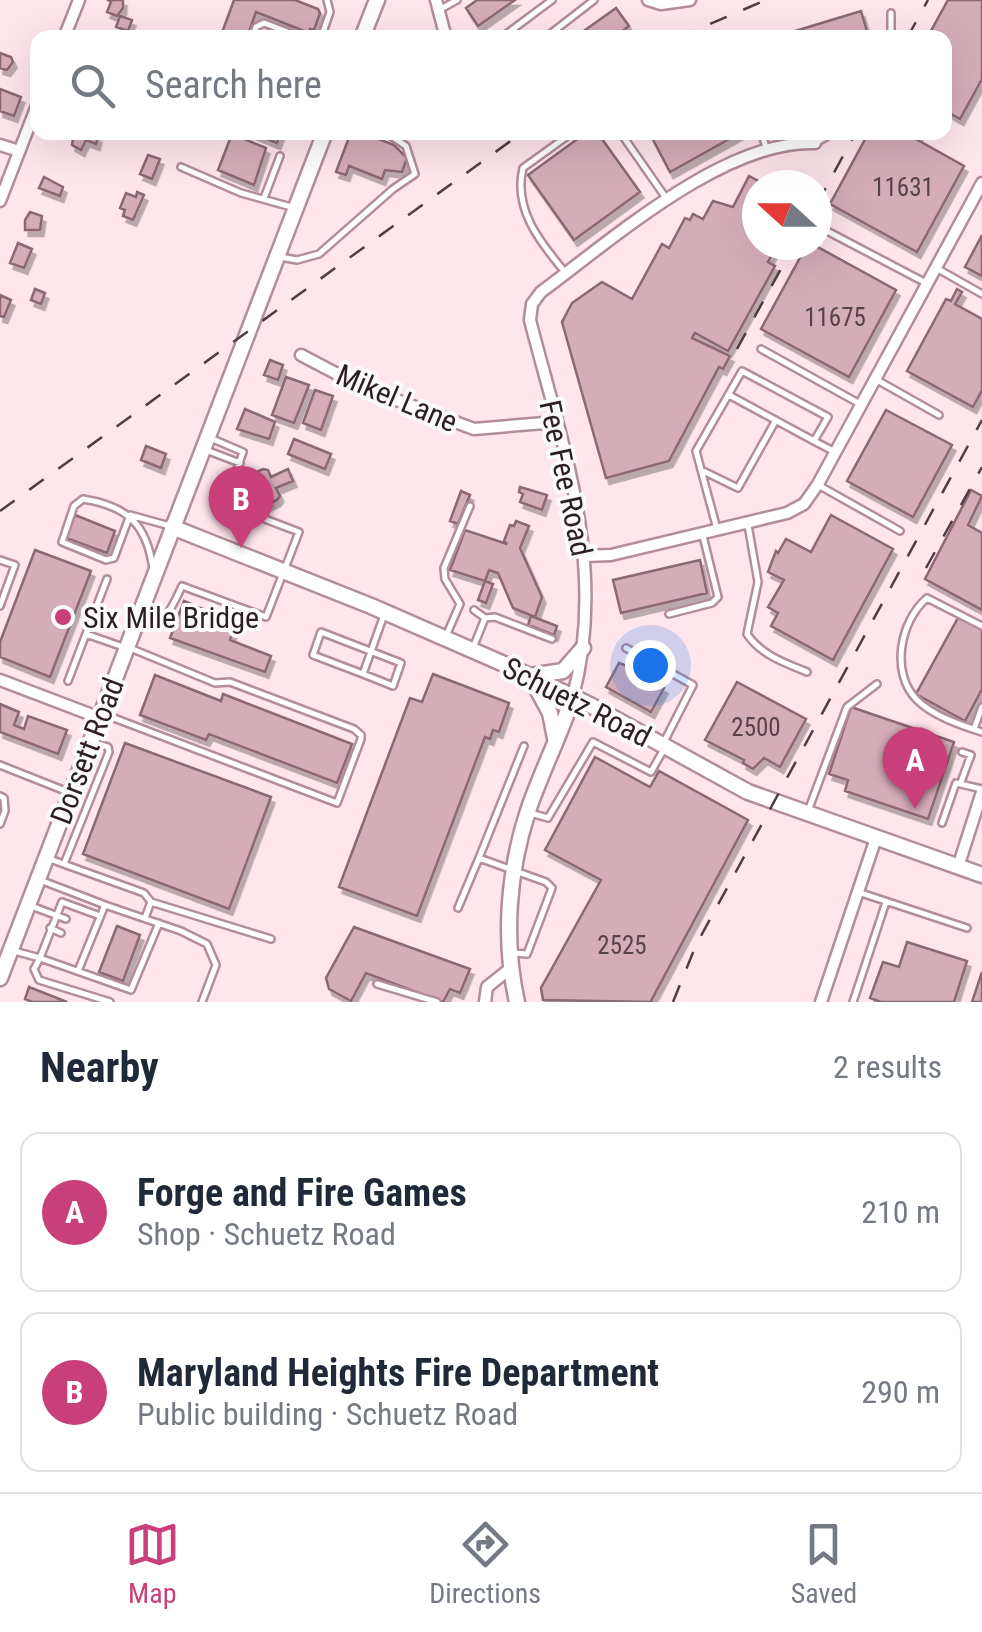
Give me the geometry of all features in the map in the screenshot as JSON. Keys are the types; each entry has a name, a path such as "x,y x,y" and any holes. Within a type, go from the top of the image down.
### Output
{"main road":[{"path":"365,30 377,0"},
{"name":"Dorsett Road","path":"0,978 322,140"},
{"name":"Schuetz Road","path":"172,527 386,612 530,676 748,792 982,875"},
{"path":"555,744 550,712 530,676 563,672 582,648"},
{"name":"Fee Fee Road","path":"516,1002 508,924 514,870 528,812 573,696"}],"street":[{"path":"67,30 79,0"},
{"path":"648,0 662,4 690,0"},
{"path":"438,5 444,30"},
{"path":"0,201 30,123"},
{"path":"566,274 698,180 766,147 816,142"},
{"path":"0,145 19,151"},
{"path":"585,556 611,555 797,509 818,484 982,183"},
{"name":"Fee Fee Road","path":"566,274 541,292 532,304 530,320 576,494 585,556 582,648 573,696"},
{"name":"Mikel Lane","path":"301,355 362,386 474,429 556,422"},
{"path":"0,680 101,716"},
{"path":"958,867 982,790"},
{"path":"821,1002 876,838"},
{"path":"486,1002 488,987 510,960"}],"lane":[{"path":"324,30 330,12 327,0"},
{"path":"438,5 457,0"},
{"path":"512,30 552,0"},
{"path":"556,30 594,0"},
{"path":"891,30 892,12"},
{"path":"255,30 264,23 282,30"},
{"path":"277,256 298,260 319,254 393,189 416,174 406,146 397,140"},
{"path":"562,140 523,168 521,179 525,211 532,227 566,274"},
{"path":"626,140 668,200"},
{"path":"763,140 766,147"},
{"path":"816,142 820,140"},
{"path":"264,198 280,156"},
{"path":"180,167 241,193 296,208"},
{"path":"832,232 926,283"},
{"path":"935,268 982,294"},
{"path":"761,349 860,404"},
{"path":"718,529 696,452 742,371 828,417 814,442"},
{"path":"874,378 939,415"},
{"path":"728,394 834,452"},
{"path":"701,470 738,488 776,420"},
{"path":"134,628 150,627 166,619 182,586 266,617 285,571 299,532 234,506 230,489 244,452 205,443"},
{"path":"205,443 240,463"},
{"path":"818,484 900,531"},
{"path":"130,514 110,560 62,542 78,501 94,501 172,527"},
{"path":"445,638 460,604 444,579 444,568 470,506"},
{"path":"130,514 149,540 154,575"},
{"path":"747,522 758,582 748,634 768,655 807,672"},
{"path":"669,614 712,603 718,597 702,533"},
{"path":"0,560 16,566 0,606"},
{"path":"68,681 107,579"},
{"path":"982,626 932,598 922,602 902,639 901,665 911,693 926,708 982,732"},
{"path":"474,610 485,618 494,617 552,639"},
{"path":"363,674 386,612"},
{"path":"472,650 485,618"},
{"path":"321,632 402,662 393,686 363,674 313,655 321,632"},
{"path":"86,634 214,682 230,682 358,731 361,739 337,803 101,716"},
{"path":"528,812 548,818 593,742 650,772 692,685 626,648"},
{"path":"806,814 847,707 876,684"},
{"path":"974,730 982,707"},
{"path":"64,864 109,752 108,746 91,741"},
{"path":"458,908 524,746"},
{"path":"962,752 971,755 962,782"},
{"path":"0,765 71,793"},
{"path":"942,822 956,783 982,790"},
{"path":"0,796 4,798 5,811 0,824"},
{"path":"46,858 144,894 151,902 272,939"},
{"path":"479,858 546,882 553,892 527,954 510,960"},
{"path":"38,879 206,944 216,965 202,1002"},
{"path":"858,892 967,928"},
{"path":"100,916 62,902 34,969 36,978 110,1002"},
{"path":"144,918 151,902"},
{"path":"853,1002 886,902"},
{"path":"28,905 66,920"},
{"path":"78,971 105,905"},
{"path":"11,950 131,990 158,923"},
{"path":"86,927 95,930"},
{"path":"50,928 61,932"},
{"path":"82,940 90,944"},
{"path":"46,942 54,945"},
{"path":"77,953 85,956"},
{"path":"377,984 437,1002"}],"building":[{"path":"108,0 123,0 117,16 107,12 111,2"},
{"path":"234,0 295,0 320,13 314,30 301,30 256,12 250,30 223,30"},
{"path":"477,0 515,0 478,26 466,8"},
{"path":"948,0 982,0 982,79 960,119 952,114 952,30 931,30"},
{"path":"616,8 629,26 624,30 585,30"},
{"path":"861,11 867,30 798,30"},
{"path":"120,16 132,20 128,30 116,27"},
{"path":"0,53 11,57 13,62 7,70 0,68"},
{"path":"0,89 21,97 14,116 0,111"},
{"path":"73,140 86,140 81,150 72,145"},
{"path":"230,140 247,140 266,148 254,185 218,170"},
{"path":"348,140 381,140 394,145 407,158 402,172 385,170 382,179 349,166 346,175 336,172"},
{"path":"576,140 603,140 640,192 574,240 528,175"},
{"path":"653,140 727,140 670,172"},
{"path":"865,140 918,140 964,166 917,252 832,205"},
{"path":"148,155 160,159 152,179 140,174"},
{"path":"44,177 63,187 60,196 39,188"},
{"path":"742,190 742,260 769,260 775,266 728,351 695,333 692,338 730,356 723,369 719,367 669,461 606,478 562,322 572,303 602,282 632,299 662,244 669,248 685,218 690,220 693,214 703,219 713,201 733,207"},
{"path":"137,192 144,195 133,220 123,216 125,210 120,208 126,193 136,197"},
{"path":"30,212 42,216 40,230 25,230"},
{"path":"982,235 982,276 965,267"},
{"path":"18,243 32,249 24,268 10,263"},
{"path":"832,255 896,290 849,377 761,329 799,260 832,260"},
{"path":"35,289 45,293 41,304 31,300"},
{"path":"957,289 962,292 955,304 982,319 982,390 973,407 907,371 946,299 951,301"},
{"path":"0,295 11,300 4,317 0,316"},
{"path":"270,360 283,365 278,380 264,375"},
{"path":"286,377 309,385 294,423 272,415"},
{"path":"315,390 333,396 321,430 303,423"},
{"path":"245,409 275,422 269,439 237,429"},
{"path":"886,410 952,445 913,517 847,481"},
{"path":"294,439 331,454 325,469 288,454"},
{"path":"146,446 166,454 161,468 141,460"},
{"path":"263,469 271,477 288,469 293,481 276,488 280,496 277,500 254,511 240,480"},
{"path":"520,487 547,495 542,510 520,502"},
{"path":"971,490 982,496 968,525 982,533 982,610 925,579"},
{"path":"461,491 470,495 458,524 450,521"},
{"path":"75,515 115,531 107,553 66,538"},
{"path":"831,515 893,549 833,660 771,626 778,613 768,607 784,580 768,572 776,551 786,539 811,552"},
{"path":"516,521 529,526 520,548 542,597 535,617 513,608 498,573 489,570 485,581 450,570 465,530 507,544 504,541 510,525 514,526"},
{"path":"35,550 91,571 50,677 0,657 0,642"},
{"path":"700,560 707,593 621,613 613,580"},
{"path":"485,581 493,584 486,603 478,600"},
{"path":"184,601 236,623 230,640 271,656 265,672 170,638"},
{"path":"531,616 557,626 554,635 528,625"},
{"path":"959,616 982,629 982,689 965,721 916,694"},
{"path":"619,663 664,688 651,712 606,687"},
{"path":"433,674 509,703 499,732 493,730 490,739 485,737 417,916 339,887 410,698 422,702"},
{"path":"155,675 221,701 223,694 352,744 337,783 209,734 206,740 140,715"},
{"path":"737,682 806,719 780,767 764,758 753,769 744,760 705,740"},
{"path":"0,704 19,712 14,725 24,729 28,716 67,730 58,754 0,732"},
{"path":"851,707 954,742 928,819 845,791 848,780 829,774"},
{"path":"125,743 271,797 229,909 83,854"},
{"path":"595,757 650,787 659,771 748,820 653,1002 543,1000 541,988 601,880 545,850"},
{"path":"117,926 140,935 123,981 99,972"},
{"path":"354,927 470,969 460,993 450,989 443,1002 366,973 351,1001 329,989 326,978"},
{"path":"907,942 967,961 954,1002 881,1002 870,998 883,962 899,967"},
{"path":"982,972 982,1002 972,1002"},
{"path":"29,987 67,1002 32,1002 25,999"}],"railway":[{"path":"696,30 766,0"},
{"path":"911,30 928,0"},
{"path":"0,511 512,140"},
{"path":"832,176 852,140"},
{"path":"737,349 786,260"},
{"path":"673,1002 696,945 982,420"},
{"path":"926,568 982,467"}],"place":[{"name":"Maryland Heights Fire Department","path":"241,548"},
{"name":"Six Mile Bridge","path":"63,617"},
{"name":"Forge and Fire Games","path":"915,809"}]}
